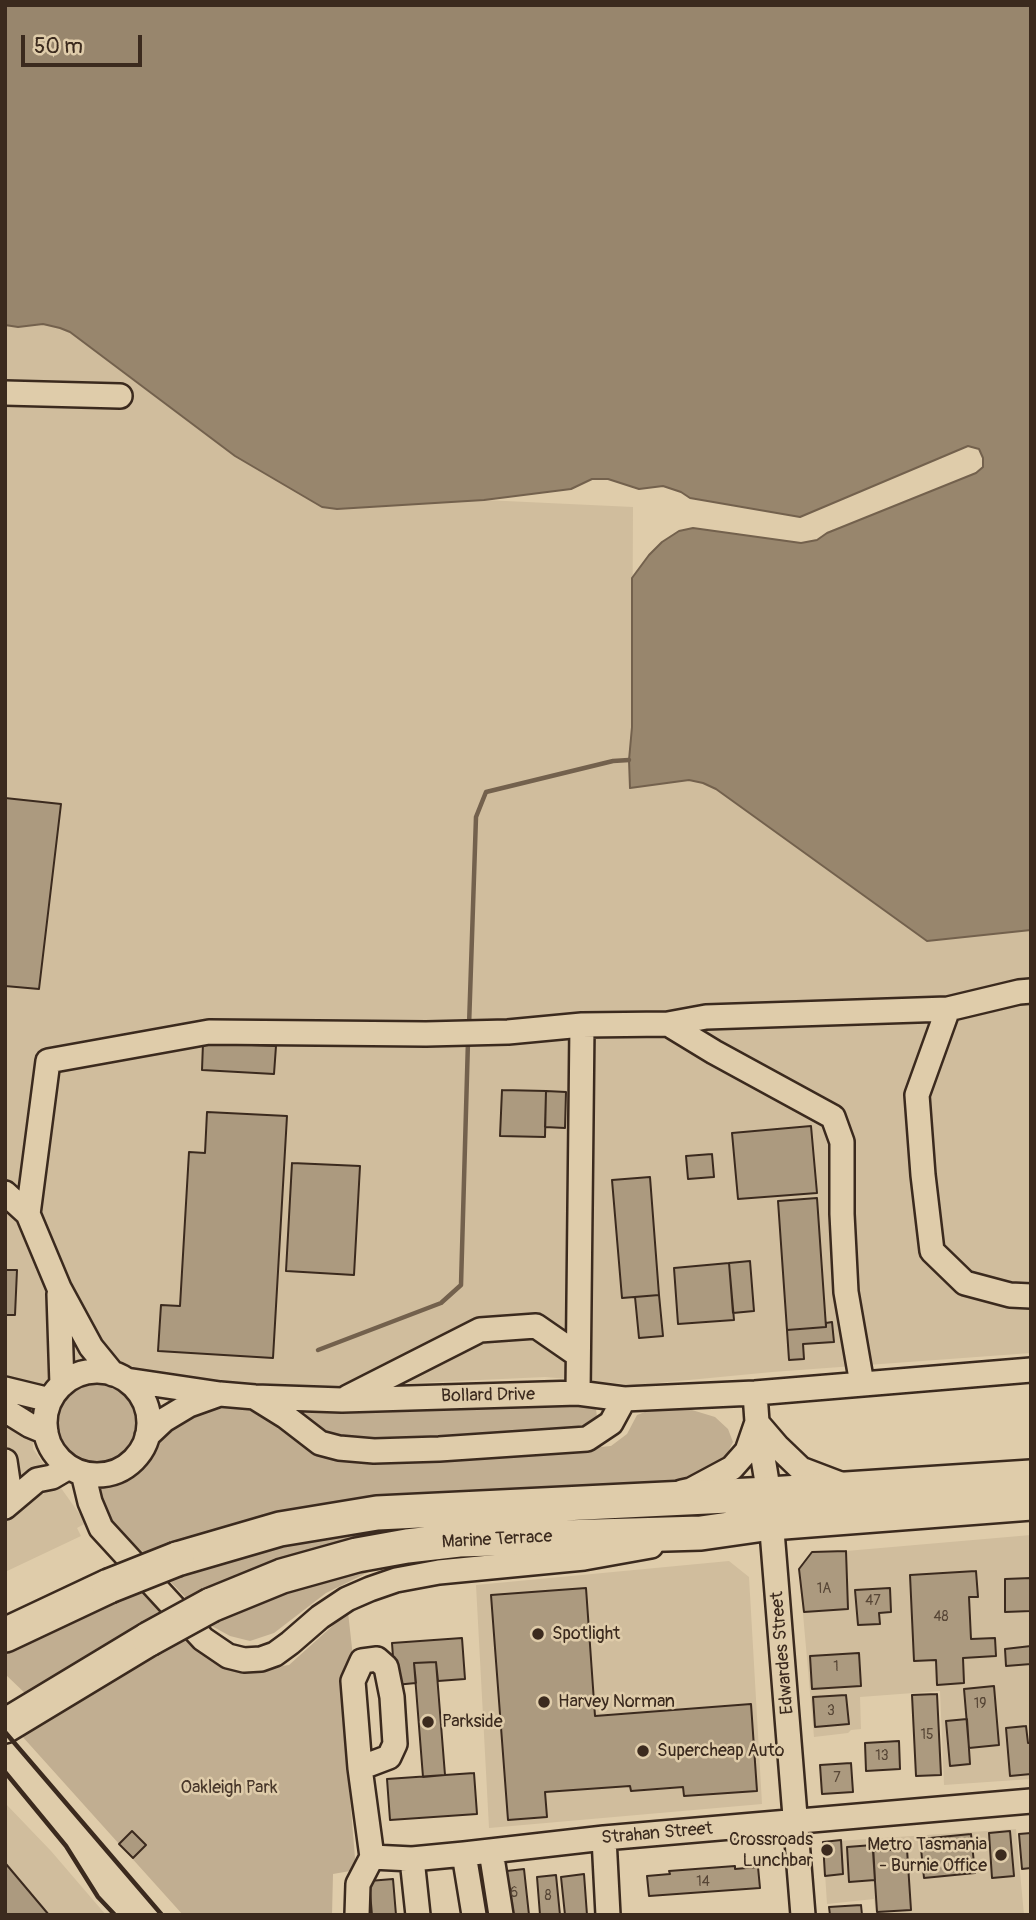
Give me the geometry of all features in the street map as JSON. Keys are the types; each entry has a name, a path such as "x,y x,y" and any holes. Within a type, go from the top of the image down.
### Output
{"highway":[{"name":"Marine Terrace","path":"5,1726 211,1605 282,1576 357,1555 459,1540 701,1533 770,1509 853,1489 1031,1477"},
{"name":"Marine Terrace","path":"5,1635 109,1586 177,1559 280,1529 377,1513 651,1500 770,1509 1031,1503"}],"street":[{"path":"5,393 120,396"},
{"path":"28,1214 48,1061 209,1032 508,1032 582,1026 668,1024 706,1017 948,1009 1031,991"},
{"path":"948,1009 917,1095 932,1251 965,1283 1010,1295 1031,1296"},
{"path":"668,1024 713,1052 833,1117 842,1142 846,1292 862,1384"},
{"path":"578,1393 582,1026"},
{"path":"5,1193 28,1214 59,1288 91,1346 120,1377 137,1390 144,1402 148,1420 147,1436 130,1463 99,1475 76,1470 56,1455 46,1436 5,1410"},
{"path":"56,1392 59,1288"},
{"path":"342,1400 481,1330 537,1326 578,1354"},
{"name":"Bollard Drive","path":"120,1377 220,1394 255,1397 342,1400 578,1393 624,1399 755,1392 1031,1370"},
{"path":"37,1480 36,1462 46,1436 45,1415 56,1392 72,1377 85,1373 99,1371 120,1377"},
{"path":"5,1389 56,1392"},
{"name":"Edwardes Street","path":"755,1392 770,1509 787,1696 800,1914"},
{"name":"Bollard Drive","path":"147,1436 164,1420 189,1405 220,1394"},
{"path":"255,1397 320,1443 339,1448 374,1451 587,1439 611,1423 624,1399"},
{"path":"757,1422 776,1446 801,1469 853,1489"},
{"path":"651,1500 691,1490 732,1468 747,1451 757,1422"},
{"path":"5,1461 8,1505"},
{"path":"8,1505 37,1480 76,1470"},
{"path":"76,1470 101,1528 203,1639 229,1656 244,1660 275,1654 347,1599 396,1580 439,1572 596,1556 701,1533"},
{"path":"357,1915 358,1884 372,1857 360,1768 353,1681 362,1661 377,1659 386,1667 392,1697 395,1744 389,1757 360,1768"},
{"name":"Strahan Street","path":"372,1857 412,1859 1031,1801"},
{"path":"604,1839 608,1915"},
{"path":"491,1851 501,1915"},
{"path":"464,1854 474,1915"},
{"path":"412,1859 418,1915"}],"shaded area":[{"path":"5,5 1031,5 1031,930 927,941 716,789 689,780 630,788 632,578 662,542 679,531 693,528 801,543 817,540 827,533 976,473 983,467 979,449 968,446 800,517 690,498 663,486 639,489 608,479 592,479 571,489 484,500 337,509 322,507 235,456 70,332 43,324 18,327 5,325"},
{"path":"43,324 70,332 235,456 318,505 369,507 484,500 633,507 630,788 689,780 716,789 927,941 1031,930 1031,1353 637,1385 545,1377 307,1388 154,1377 87,1362 54,1373 32,1411 33,1449 86,1523 77,1528 81,1536 5,1572 5,325 18,327"},
{"path":"1031,1535 1031,1779 944,1785 940,1691 860,1697 861,1729 814,1737 799,1569 812,1552"},
{"path":"729,1561 749,1577 762,1804 489,1828 476,1585"},
{"path":"5,1803 51,1851 106,1915 5,1915"},
{"path":"1016,1829 1024,1915 876,1915 874,1899 827,1904 823,1842"}],"green space":[{"path":"97,1380 121,1387 133,1399 140,1423 133,1447 121,1459 97,1466 73,1459 61,1447 54,1423 61,1399 73,1387"},
{"path":"589,1403 596,1409 597,1417 591,1425 560,1438 342,1444 283,1409"},
{"path":"215,1406 252,1407 317,1450 611,1446 627,1434 637,1415 653,1409 692,1410 715,1417 728,1429 733,1442 726,1456 713,1470 686,1480 582,1490 151,1559 105,1519 82,1481 117,1478 143,1463 158,1435 179,1417"},
{"path":"731,1509 732,1514 424,1531 189,1601 165,1576 349,1528"},
{"path":"377,1568 326,1593 274,1633 250,1641 230,1636 210,1625 251,1602 315,1577"},
{"path":"142,1586 168,1610 29,1697 5,1674 5,1648"},
{"name":"Oakleigh Park","path":"348,1612 354,1666 341,1689 356,1870 333,1874 332,1915 183,1915 21,1735 184,1632 220,1665 248,1671 289,1665"}],"building":[{"path":"5,798 61,804 39,989 5,986"},
{"path":"203,1043 276,1046 274,1074 202,1070"},
{"path":"502,1090 546,1091 545,1137 500,1136"},
{"path":"546,1091 566,1092 565,1128 545,1127"},
{"path":"207,1112 287,1116 273,1358 158,1351 161,1305 180,1306 189,1152 205,1153"},
{"path":"811,1126 817,1193 738,1199 732,1133"},
{"path":"712,1154 714,1177 688,1179 686,1156"},
{"path":"292,1163 360,1166 354,1275 286,1271"},
{"path":"650,1177 659,1295 622,1298 612,1180"},
{"path":"817,1198 826,1327 787,1330 778,1201"},
{"path":"750,1261 754,1311 733,1313 729,1263"},
{"path":"729,1263 734,1320 678,1324 674,1268"},
{"path":"5,1270 17,1270 15,1315 5,1315"},
{"path":"659,1295 663,1336 639,1338 635,1297"},
{"path":"832,1322 834,1342 803,1344 804,1359 789,1360 787,1330 826,1327 826,1323"},
{"path":"846,1551 848,1609 804,1612 799,1569 812,1552"},
{"path":"976,1571 978,1597 969,1597 971,1639 995,1638 996,1656 963,1658 964,1683 937,1685 936,1660 914,1661 910,1575"},
{"path":"1031,1578 1031,1611 1005,1612 1005,1579"},
{"path":"586,1588 595,1716 751,1704 757,1791 684,1796 683,1787 631,1791 630,1786 545,1792 547,1817 508,1820 491,1595"},
{"path":"890,1588 891,1612 879,1613 880,1624 858,1625 855,1590"},
{"path":"462,1638 465,1679 438,1681 436,1662 414,1663 416,1683 395,1685 392,1643"},
{"path":"1031,1646 1031,1664 1006,1666 1005,1649"},
{"path":"859,1653 861,1686 812,1689 810,1656"},
{"path":"436,1662 445,1775 423,1777 414,1663"},
{"path":"994,1686 999,1745 969,1748 964,1689"},
{"path":"937,1694 941,1775 916,1776 912,1695"},
{"path":"846,1695 849,1724 815,1727 813,1697"},
{"path":"967,1719 970,1764 950,1766 946,1721"},
{"path":"1026,1726 1028,1743 1031,1743 1031,1774 1010,1776 1006,1728"},
{"path":"899,1741 900,1769 866,1771 865,1743"},
{"path":"851,1763 853,1792 822,1794 820,1765"},
{"path":"474,1773 477,1814 390,1820 387,1779"},
{"path":"132,1831 146,1845 133,1858 119,1844"},
{"name":"Metro Tasmania - Burnie Office","path":"1010,1831 1014,1876 992,1878 989,1833"},
{"path":"1031,1833 1031,1868 1022,1869 1019,1834"},
{"path":"971,1834 975,1873 924,1878 920,1839"},
{"path":"841,1840 843,1874 825,1876 823,1842"},
{"path":"873,1845 875,1880 849,1882 847,1847"},
{"path":"907,1849 911,1910 877,1912 873,1851"},
{"path":"6,1864 49,1915 5,1915"},
{"path":"735,1866 735,1869 758,1867 760,1888 649,1896 647,1876 670,1874 669,1871"},
{"path":"524,1869 529,1915 504,1915 498,1872"},
{"path":"584,1874 587,1915 565,1915 561,1877"},
{"path":"556,1875 560,1915 540,1915 537,1877"},
{"path":"393,1879 396,1915 372,1915 369,1881"},
{"path":"861,1905 862,1915 830,1915 829,1907"}],"waterway":[{"path":"469,1026 476,817 486,792 613,761 629,760"},
{"path":"318,1350 441,1303 461,1285 468,1041"}],"railway":[{"path":"5,1732 162,1915"},
{"path":"5,1772 66,1846 98,1897 115,1915"}],"place":[{"name":"Spotlight","path":"538,1634"},
{"name":"Harvey Norman","path":"544,1702"},
{"name":"Parkside","path":"428,1722"},
{"name":"Supercheap Auto","path":"643,1751"},
{"name":"Crossroads Lunchbar","path":"827,1850"},
{"name":"Metro Tasmania - Burnie Office","path":"1001,1855"}]}
